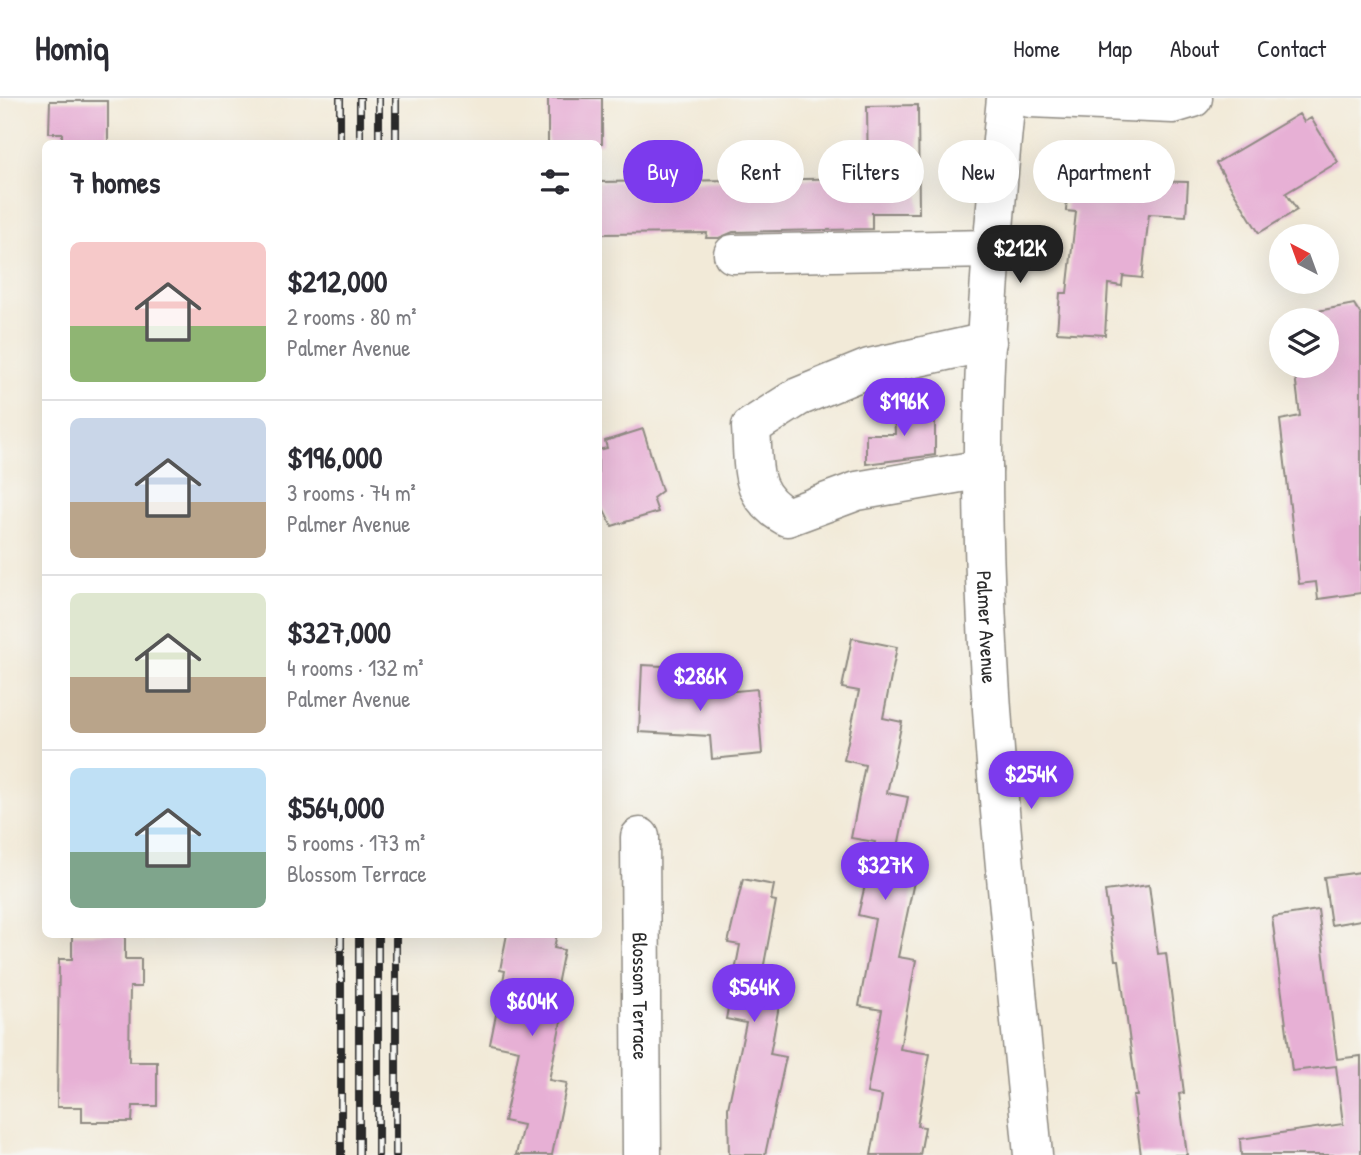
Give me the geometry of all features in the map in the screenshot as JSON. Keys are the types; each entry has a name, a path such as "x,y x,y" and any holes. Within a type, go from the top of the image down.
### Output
{"street":[{"name":"Palmer Avenue","path":"1006,98 992,249 987,342 983,469 986,611 1003,844 1034,1155"},
{"path":"1030,98 1173,104 1193,98"},
{"path":"733,254 992,249"},
{"path":"983,469 857,491 788,517 769,507 755,486 751,427 798,397 869,368 987,342"},
{"name":"Blossom Terrace","path":"640,837 642,1155"}],"building":[{"path":"548,98 602,98 602,140 548,140"},
{"path":"50,101 108,101 108,140 62,140 62,133 49,133"},
{"path":"918,105 918,140 867,140 867,106"},
{"path":"1299,114 1304,122 1311,118 1338,162 1286,193 1297,210 1274,224 1269,224 1269,227 1259,233 1216,163"},
{"path":"804,179 818,179 818,203 919,203 919,213 872,213 872,229 733,232 719,238 706,238 707,233 602,234 602,182 623,182 623,203 703,203 703,180 717,180 717,203 804,203"},
{"path":"1175,182 1188,182 1186,216 1149,214 1142,278 1123,276 1122,286 1108,284 1105,335 1057,332 1060,293 1067,293 1076,212 1066,211 1066,203 1175,203"},
{"path":"1354,304 1361,315 1361,593 1318,599 1316,582 1299,584 1280,420 1300,416 1295,378 1339,378 1339,308 1333,308"},
{"path":"935,409 935,455 866,464 866,434 895,434 894,410"},
{"path":"643,429 662,491 653,498 658,512 612,526 602,506 602,449 607,448 605,441"},
{"path":"852,638 897,647 883,718 902,722 887,793 908,797 893,872 915,877 898,957 916,960 900,1049 930,1054 917,1126 925,1127 920,1155 871,1155 882,1096 867,1093 882,1010 859,1006 875,919 858,915 875,842 851,838 865,765 844,760 859,691 842,688"},
{"path":"642,665 684,667 682,696 757,689 762,754 712,759 710,736 639,732"},
{"path":"1361,872 1361,920 1331,925 1324,877"},
{"path":"743,879 774,885 771,900 776,901 762,975 784,979 770,1054 786,1057 765,1155 729,1155 728,1108 746,1023 726,1019 740,945 728,943"},
{"path":"1149,885 1158,954 1166,953 1184,1093 1179,1094 1187,1155 1141,1155 1133,1096 1137,1096 1119,960 1115,960 1105,891"},
{"path":"1318,910 1337,1059 1361,1056 1361,1155 1241,1155 1240,1139 1343,1124 1336,1066 1292,1071 1272,917"},
{"path":"72,938 125,938 125,959 141,959 141,987 130,987 129,1062 157,1062 157,1106 133,1106 132,1122 82,1122 82,1107 57,1107 59,959 72,959"},
{"path":"506,938 556,938 554,948 564,950 552,1010 563,1012 549,1080 567,1083 552,1155 516,1155 523,1125 504,1121 519,1050 490,1044 505,971 500,970"}],"railway":[{"path":"340,98 340,140"},
{"path":"360,98 360,140"},
{"path":"379,98 379,140"},
{"path":"396,98 396,140"},
{"path":"341,938 341,1155"},
{"path":"359,938 359,1155"},
{"path":"378,938 378,1155"},
{"path":"396,938 396,1155"}]}
